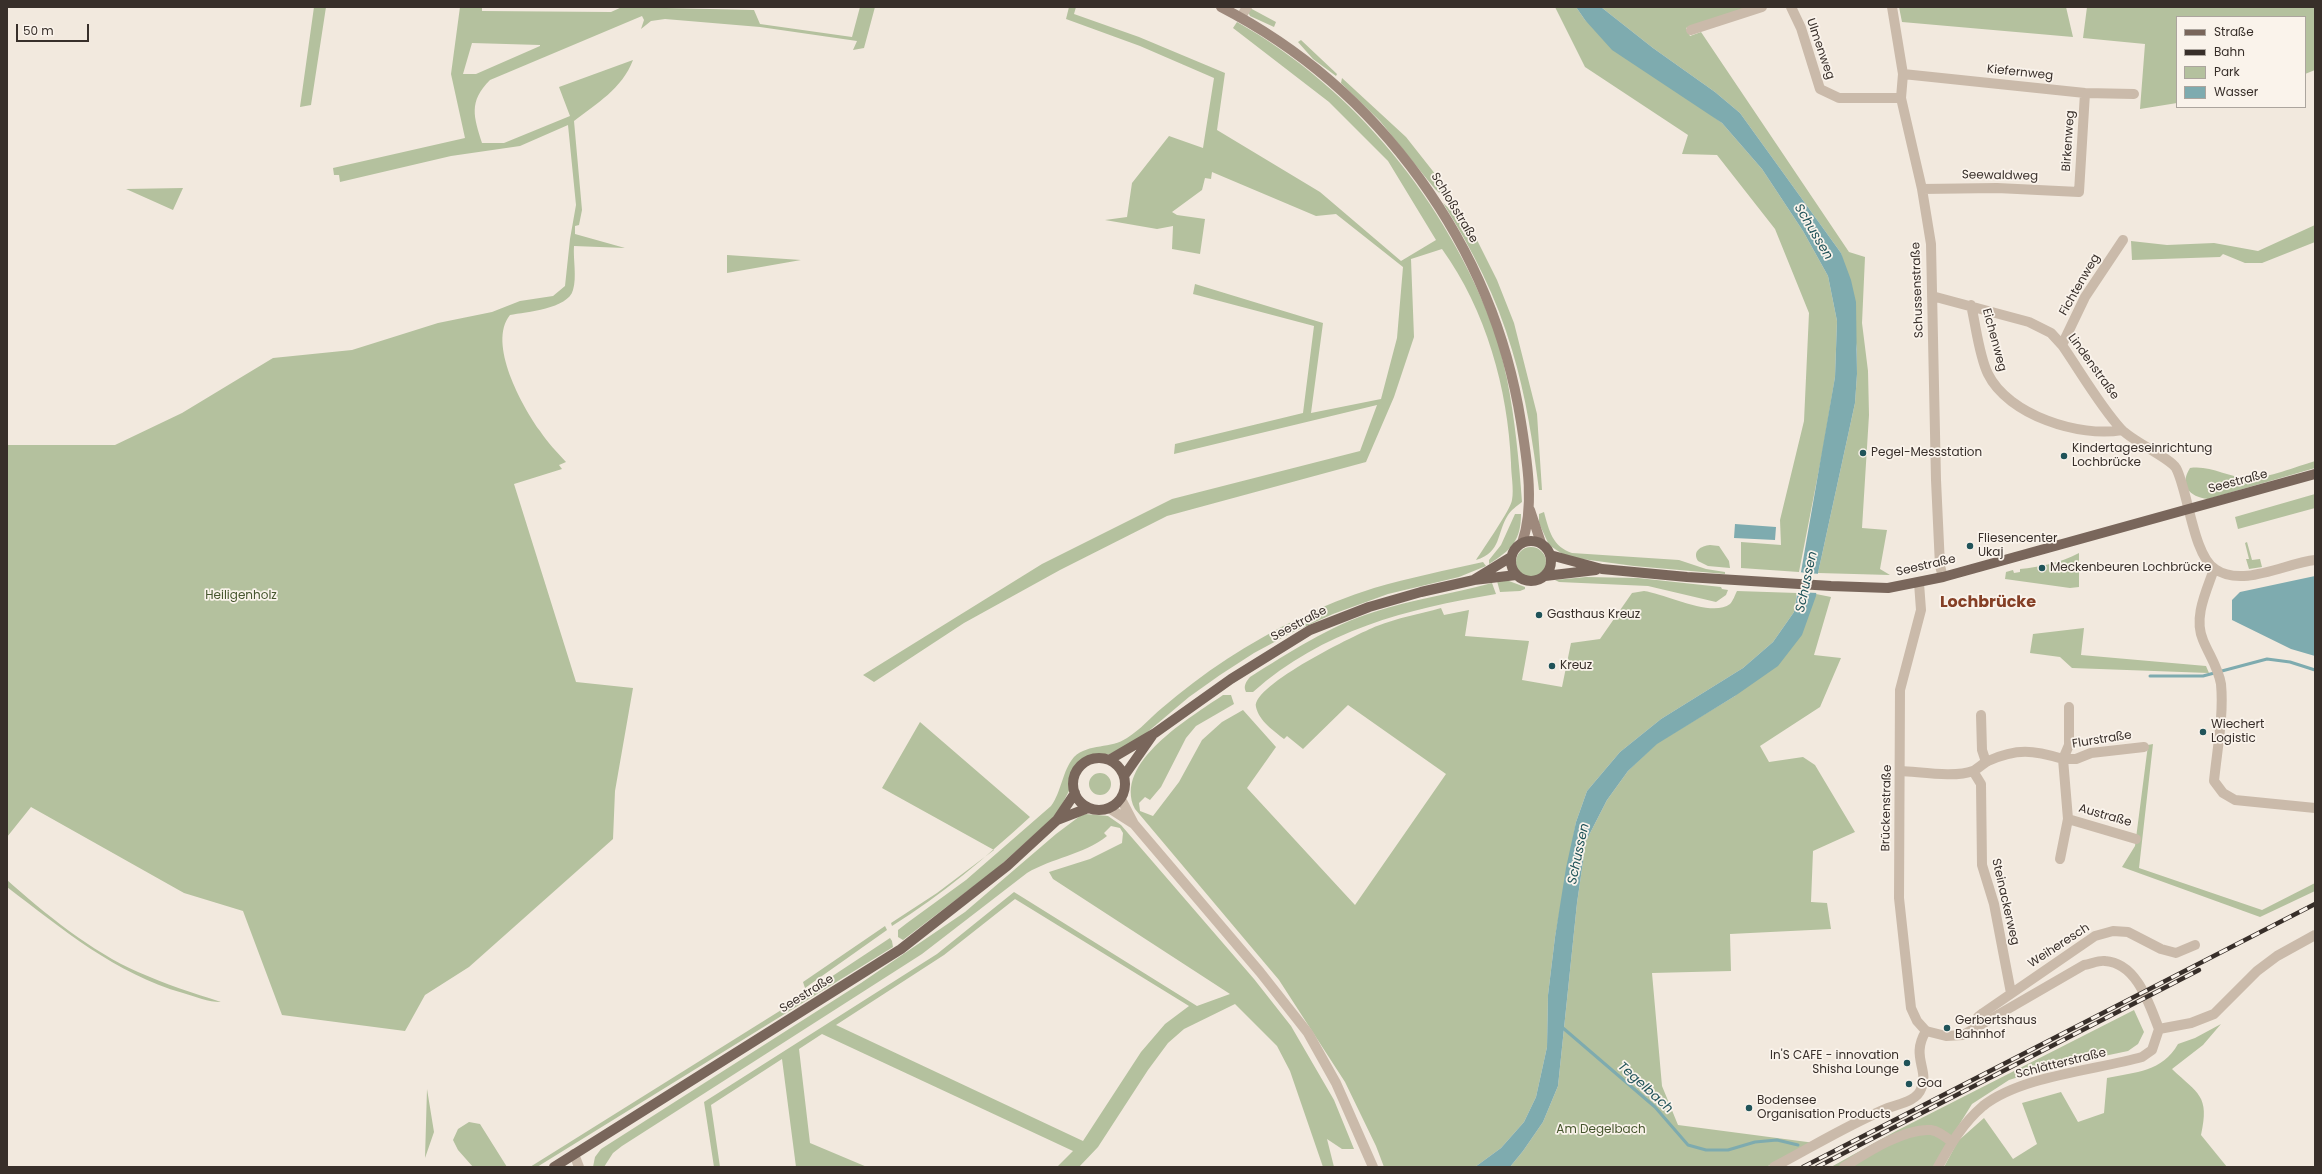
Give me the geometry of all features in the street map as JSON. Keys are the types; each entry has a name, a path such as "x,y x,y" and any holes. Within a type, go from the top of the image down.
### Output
{"main road":[{"name":"Schloßstraße","path":"1221,7 1274,37 1308,61 1348,96 1382,131 1417,174 1447,219 1475,270 1499,327 1510,364 1524,444 1529,506 1541,543"},
{"name":"Seestraße","path":"1550,555 1602,569 1775,583 1888,588 1943,577 2315,474"},
{"name":"Schloßstraße","path":"1522,543 1529,506"},
{"path":"1528,541 1541,543 1550,555 1551,565 1545,576 1531,581 1516,574 1513,569 1511,557 1513,551 1522,543 1528,541"},
{"name":"Seestraße","path":"1474,580 1511,557"},
{"name":"Seestraße","path":"1545,576 1602,569"},
{"name":"Seestraße","path":"554,1167 901,949 997,875 1058,820 1075,793 1074,778 1082,765 1095,758 1109,760 1155,733 1231,679 1310,630 1368,607 1474,580 1516,574"},
{"name":"Seestraße","path":"1124,776 1155,733"},
{"path":"1109,760 1116,763 1124,776 1125,788 1121,799 1109,808"},
{"path":"1075,793 1078,799 1088,808"},
{"name":"Seestraße","path":"1058,820 1088,808 1095,810 1109,808"}],"street":[{"path":"1241,17 1247,7"},
{"path":"1691,30 1762,7"},
{"name":"Ulmenweg","path":"1791,7 1801,28 1820,89 1839,98 1901,98"},
{"name":"Schussenstraße","path":"1892,7 1903,74 1901,98 1922,189 1931,244 1936,488 1940,566 1943,577"},
{"name":"Kiefernweg","path":"1903,74 2085,93 2134,94"},
{"name":"Birkenweg","path":"2079,192 2085,93"},
{"name":"Seewaldweg","path":"1922,189 1997,188 2079,192"},
{"name":"Fichtenweg","path":"2062,345 2085,297 2123,240"},
{"name":"Lindenstraße","path":"1932,296 1972,305 2029,322 2051,333 2062,345 2122,430 2175,467 2204,555 2214,569"},
{"name":"Eichenweg","path":"1972,305 1987,374 2004,396 2021,408 2056,424 2105,433 2122,430"},
{"path":"2315,560 2256,575 2229,574 2214,569 2202,602 2200,618 2202,638 2216,662 2219,679 2221,707 2214,781 2223,793 2235,800 2315,808"},
{"name":"Brückenstraße","path":"1919,583 1920,610 1900,690 1901,772 1898,887 1911,1008 1917,1021 1926,1031"},
{"path":"2060,859 2068,819 2063,759 2069,745 2069,707"},
{"path":"1981,715 1982,750 1986,762"},
{"name":"Flurstraße","path":"2063,759 2076,759 2091,753 2144,747"},
{"path":"1901,772 1957,773 1973,771 1986,762 2019,750 2035,752 2063,759"},
{"name":"Steinackerweg","path":"1973,771 1981,784 1982,865 1994,904 2011,993"},
{"path":"1121,799 1134,824 1260,972 1308,1033 1358,1128 1373,1167"},
{"path":"1109,808 1134,824"},
{"name":"Austraße","path":"2068,819 2136,839"},
{"name":"Weiheresch","path":"1978,1028 1978,1017 2095,936 2113,931 2128,932 2161,949 2176,953 2195,945"},
{"path":"1774,1167 1881,1112 1914,1098 1921,1091 1923,1083 1919,1043 1926,1031 1946,1036 1963,1035 1978,1028 2084,965 2104,960 2117,962 2128,969 2152,1012 2159,1029 2191,1023 2214,1014 2257,971 2277,956 2315,935"},
{"name":"Schlätterstraße","path":"1938,1167 1952,1142 1969,1120 1984,1105 2010,1091 2049,1078 2142,1057 2152,1050 2159,1029"},
{"path":"1844,1167 1909,1133 1931,1130 1945,1136 1952,1142"},
{"path":"574,1154 579,1167"}],"green space":[{"path":"314,7 326,7 311,105 300,107"},
{"name":"Heiligenholz","path":"460,7 482,7 482,11 611,12 622,7 754,10 760,24 852,37 860,7 875,7 864,48 853,50 857,41 760,27 665,19 651,21 641,29 644,20 642,16 490,80 478,95 475,117 482,143 504,143 570,116 559,87 633,60 616,87 574,121 582,210 579,225 575,226 575,234 625,248 574,246 575,279 570,296 563,302 546,308 510,315 504,327 502,341 510,374 524,406 552,447 566,462 559,465 562,469 514,484 576,682 633,688 615,791 613,839 469,967 425,995 405,1031 282,1015 243,911 184,893 31,807 7,837 7,445 115,445 182,413 273,358 352,350 438,323 492,312 520,301 553,296 565,286 570,239 576,205 568,125 520,146 451,156 340,182 339,175 334,175 333,168 465,138 451,74","holes":["472,43 540,45 476,74 463,74"]},
{"path":"1069,7 1076,7 1074,14 1139,37 1225,73 1217,130 1320,192 1401,261 1436,240 1388,161 1329,102 1233,28 1237,22 1280,49 1321,80 1358,115 1392,153 1423,194 1450,237 1474,282 1494,329 1507,379 1518,455 1522,502 1508,515 1494,547 1484,557 1476,560 1502,520 1512,500 1513,486 1509,435 1505,407 1492,351 1471,298 1442,249 1411,259 1414,337 1394,397 1366,462 1167,516 1060,570 964,623 874,682 863,675 1042,564 1172,499 1360,451 1377,405 1174,454 1175,444 1303,413 1314,326 1193,294 1195,284 1323,323 1311,413 1381,399 1397,338 1403,267 1336,214 1316,216 1212,172 1211,179 1205,178 1202,190 1172,212 1177,215 1205,219 1200,254 1172,249 1173,226 1157,229 1105,220 1127,217 1132,183 1169,136 1203,148 1214,78 1140,46 1066,19"},
{"path":"1555,7 1576,7 1585,20 1722,123 1762,169 1803,231 1828,276 1837,321 1835,377 1823,449 1799,572 1741,568 1741,542 1781,545 1780,520 1804,421 1809,313 1775,229 1717,155 1682,154 1688,135 1585,67"},
{"path":"1601,7 1749,7 1686,28 1690,36 1701,32 1849,252 1865,257 1862,323 1868,371 1869,415 1862,528 1887,530 1880,569 1890,575 1818,573 1855,403 1857,349 1841,253 1740,113 1715,92 1653,48"},
{"path":"1899,7 2066,7 2073,37 1902,22"},
{"path":"2087,7 2315,7 2315,70 2306,74 2306,16 2176,16 2176,103 2140,109 2145,44 2083,38"},
{"path":"1250,8 1276,22 1274,27 1250,16 1248,12"},
{"path":"1301,40 1337,74 1336,76 1313,59 1298,42"},
{"path":"1342,78 1406,137 1447,189 1466,218 1435,189 1380,121 1341,83"},
{"path":"183,188 173,210 126,189"},
{"path":"1443,203 1472,230 1497,280 1514,323 1537,414 1542,490 1539,490 1532,437 1525,402 1517,367 1506,331 1483,274"},
{"path":"2315,225 2315,242 2262,263 2245,263 2223,254 2220,257 2132,260 2131,241 2167,245 2214,243 2258,251"},
{"path":"727,255 801,260 727,273"},
{"path":"2315,461 2315,468 2208,499 2201,498 2191,493 2186,485 2187,474 2190,468 2205,468 2232,476 2255,478 2272,475"},
{"path":"2315,494 2315,508 2238,529 2235,517"},
{"path":"1544,512 1550,532 1556,542 1560,547 1572,553 1679,560 1706,569 1725,572 1725,574 1634,566 1567,557 1549,545 1539,523 1539,514"},
{"path":"1515,514 1521,514 1521,523 1517,538 1509,549 1489,564 1489,560 1501,545"},
{"path":"2247,542 2252,560 2260,559 2262,567 2249,569 2246,559 2249,559 2245,543"},
{"path":"1710,545 1719,546 1729,561 1730,568 1708,566 1698,561 1696,554 1698,550"},
{"path":"1531,547 1542,551 1546,562 1542,573 1531,577 1520,573 1516,562 1520,551"},
{"path":"2079,553 2079,587 2070,588 2005,579 2006,572 2013,570 2014,573 2020,572 2020,569 2050,564"},
{"path":"1483,562 1486,566 1459,577 1388,594 1333,614 1293,632 1254,653 1220,675 1189,697 1138,740 1110,754 1096,754 1080,761 1071,776 1069,791 1057,814 995,870 903,940 898,937 898,930 966,880 1051,806 1058,794 1067,768 1074,757 1080,753 1093,748 1114,744 1127,738 1177,695 1227,659 1244,648 1298,619 1335,602 1374,588 1414,577"},
{"path":"1586,577 1638,578 1721,587 1722,589 1728,590 1726,595 1716,602 1648,586 1559,582 1555,580"},
{"path":"1497,581 1509,581 1525,587 1525,589 1520,591 1500,592"},
{"path":"1492,583 1496,594 1398,615 1367,625 1337,638 1308,653 1280,671 1253,692 1246,692 1245,684 1250,677 1310,640 1341,625 1389,607"},
{"path":"1644,591 1688,604 1712,608 1722,608 1730,604 1737,591 1797,593 1794,612 1773,642 1743,668 1661,719 1620,752 1587,791 1576,822 1555,937 1548,995 1547,1047 1536,1097 1524,1122 1501,1148 1475,1167 1384,1167 1376,1146 1345,1082 1279,980 1135,809 1131,792 1135,775 1144,759 1158,743 1223,695 1231,695 1234,704 1196,726 1186,738 1161,787 1150,800 1145,797 1139,803 1140,811 1153,816 1179,782 1202,740 1222,722 1243,710 1276,747 1247,788 1355,905 1446,774 1348,705 1303,749 1287,736 1284,739 1260,717 1256,707 1259,698 1270,686 1308,661 1366,631 1401,618 1441,608 1444,615 1469,610 1465,636 1529,641 1522,680 1562,687 1571,643 1600,639 1632,593"},
{"name":"Am Degelbach","path":"1816,594 1831,597 1814,655 1841,658 1820,707 1760,746 1769,762 1803,757 1815,765 1855,832 1813,851 1811,902 1827,903 1831,929 1730,934 1731,971 1652,973 1662,1086 1678,1125 1815,1143 1766,1167 1510,1167 1543,1122 1558,1086 1577,903 1586,841 1607,800 1628,771 1657,743 1735,696"},
{"path":"2084,628 2081,655 2206,666 2209,673 2072,668 2060,657 2030,653 2033,634"},
{"path":"920,722 1030,817 993,850 882,788"},
{"path":"2153,744 2139,868 2262,910 2315,883 2315,891 2260,917 2122,867 2135,846 2148,745"},
{"path":"1100,773 1108,776 1111,784 1108,792 1100,795 1092,792 1089,784 1092,776"},
{"path":"1086,814 1108,816 1121,825 1254,979 1291,1026 1334,1100 1354,1149 1342,1149 1327,1139 1334,1167 1323,1167 1290,1071 1277,1046 1235,1004 1184,1029 1168,1043 1148,1070 1098,1147 1079,1167 1057,1167 1073,1151 822,1034 799,1049 810,1143 867,1167 796,1167 782,1059 711,1105 720,1167 714,1167 704,1102 937,954 1014,892 1197,1006 1230,994 1053,879 1049,872 1090,859 1122,843 1123,833 1120,828 1111,826 1104,833 1107,836 1088,848 1027,873 922,954 622,1146 613,1153 604,1167 593,1167 595,1157 601,1149 861,983 965,912 1056,834 1080,816","holes":["1015,899 1189,1006 1165,1024 1141,1052 1083,1141 836,1025 944,955"]},
{"path":"985,857 928,902 892,926 891,923 937,893"},
{"path":"7,880 69,931 103,954 138,972 221,1002 202,999 158,985 112,962 90,949 48,919 7,887"},
{"path":"885,926 887,930 805,988 803,982"},
{"path":"890,938 893,947 537,1167 530,1167 778,1012"},
{"path":"2134,1010 2144,1032 2138,1044 2128,1051 2047,1068 2009,1080 1972,1104 1933,1167 1831,1167 1896,1131"},
{"path":"2221,1024 2203,1045 2172,1069 2200,1096 2204,1111 2201,1135 2227,1167 1944,1167 1958,1141 1984,1118 2013,1159 2037,1144 2022,1103 2061,1092 2078,1122 2104,1113 2107,1078 2138,1072 2156,1065 2172,1053 2178,1044 2195,1038"},
{"path":"427,1089 434,1132 425,1158"},
{"path":"469,1122 480,1124 507,1167 473,1167 458,1150 453,1140 458,1129"}],"water":[{"name":"Schussen","path":"1576,7 1601,7 1653,48 1715,92 1740,113 1841,253 1851,280 1856,302 1857,374 1855,403 1818,573 1816,596 1802,635 1778,666 1735,696 1657,744 1628,771 1607,800 1586,841 1577,903 1558,1086 1543,1122 1510,1167 1475,1167 1501,1148 1524,1122 1536,1097 1547,1047 1548,995 1555,937 1566,868 1576,822 1587,791 1620,752 1661,719 1743,668 1773,642 1794,612 1835,377 1837,321 1828,276 1803,231 1762,169 1722,123 1612,50 1585,20"},
{"path":"1735,524 1776,527 1775,540 1734,538"},
{"path":"2315,576 2315,656 2291,649 2232,620 2232,600 2240,592"}],"pier":[{"path":"1797,572 1820,574 1818,593 1795,592"}],"waterway":[{"path":"2150,676 2203,676 2267,659 2290,662 2315,670"},
{"name":"Tegelbach","path":"1563,1028 1655,1107 1688,1145 1706,1150 1728,1150 1755,1142 1777,1140 1798,1145"}],"railway":[{"path":"1803,1167 2315,904"},
{"path":"1817,1167 2199,970"}],"place":[{"name":"Pegel-Messstation","path":"1863,453"},
{"name":"Kindertageseinrichtung Lochbrücke","path":"2064,456"},
{"name":"Fliesencenter Ukaj","path":"1970,546"},
{"name":"Meckenbeuren Lochbrücke","path":"2042,568"},
{"name":"Gasthaus Kreuz","path":"1539,615"},
{"name":"Kreuz","path":"1552,666"},
{"name":"Wiechert Logistic","path":"2203,732"},
{"name":"Gerbertshaus Bahnhof","path":"1947,1028"},
{"name":"In'S CAFE - innovation Shisha Lounge","path":"1907,1063"},
{"name":"Goa","path":"1909,1084"},
{"name":"Bodensee Organisation Products","path":"1749,1108"}],"district":[{"name":"Lochbrücke","path":"1988,603"}]}
